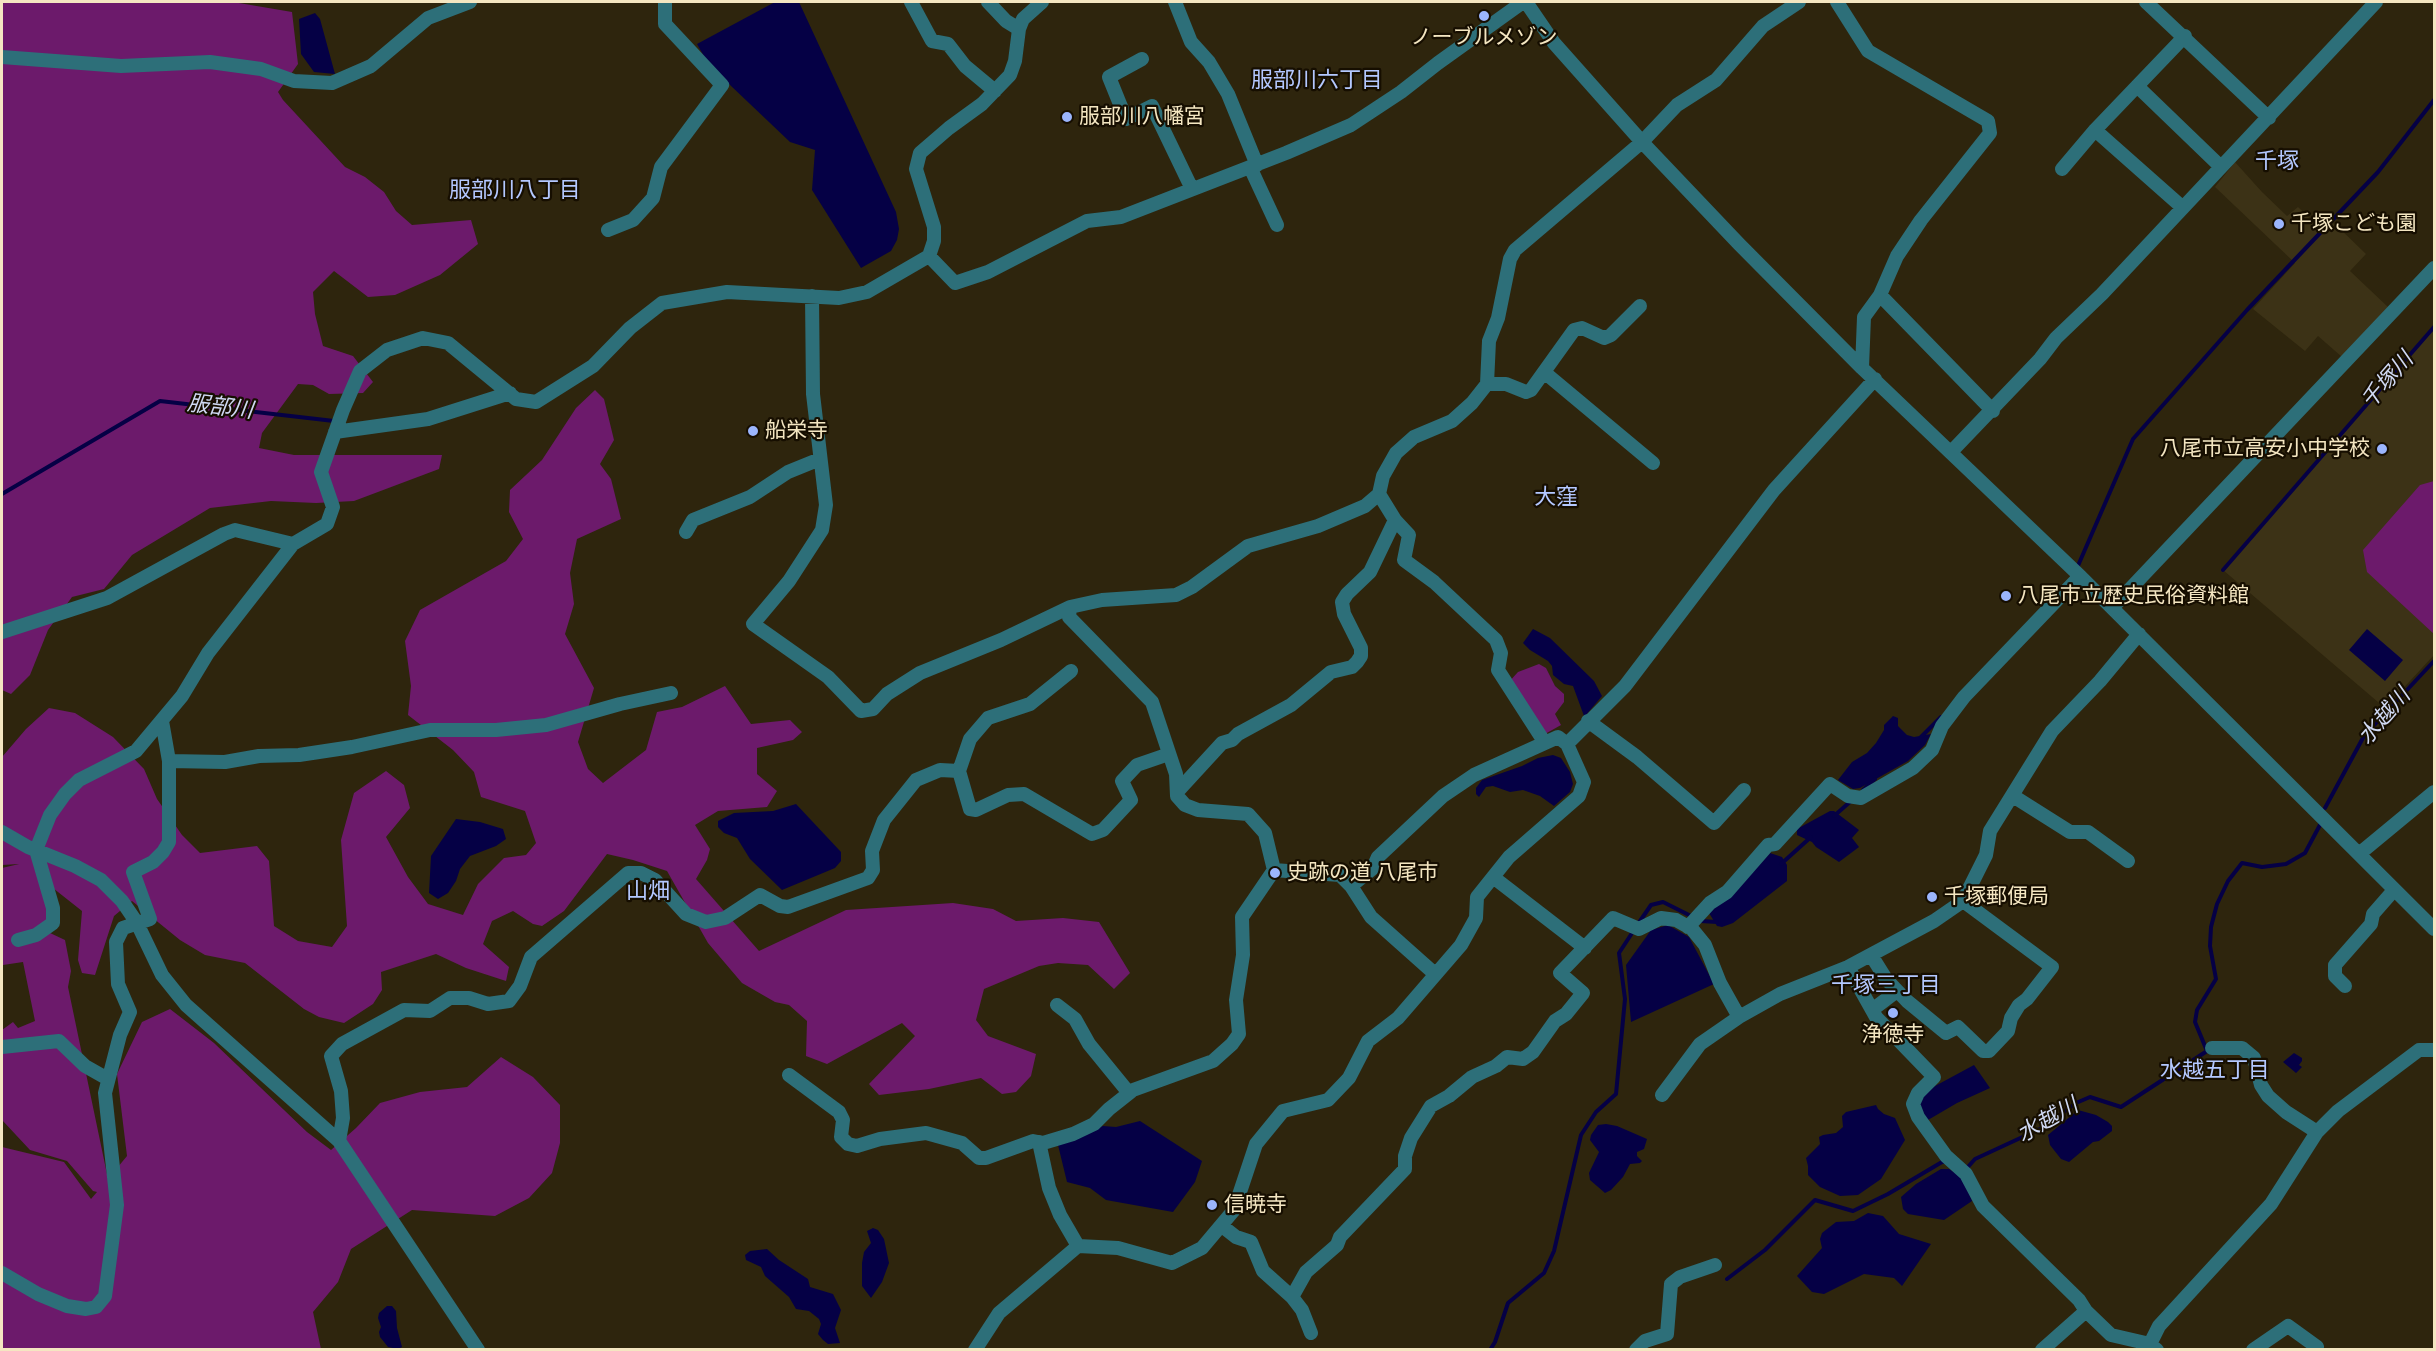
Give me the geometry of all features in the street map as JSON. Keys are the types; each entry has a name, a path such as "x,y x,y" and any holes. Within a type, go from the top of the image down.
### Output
{"street":[{"path":"2,57 121,66 210,62 261,69 294,81 332,82 371,66 428,18 470,2"},
{"path":"608,230 633,220 652,198 661,166 722,85 665,24 665,2"},
{"path":"911,2 932,41 948,44 965,66 995,91"},
{"path":"988,2 1006,21 1019,29"},
{"path":"18,940 36,934 53,923 53,908 36,850 50,815 65,794 80,780 136,751 182,696 208,653 293,544 327,524 333,507 321,472 360,370 387,350 423,338 448,343 516,399 536,402 592,366 630,328 662,303 727,292 840,298 867,292 929,256 934,241 934,227 916,169 920,153 995,91 1010,75 1023,19 1042,2"},
{"path":"1175,2 1191,42 1209,62 1228,94 1253,166 1277,225"},
{"path":"929,256 955,283 988,272 1087,221 1121,217 1351,125 1401,92 1524,2 1554,44 1642,142 1739,244 1862,368 2139,634 2434,929"},
{"path":"812,296 813,394 826,505 822,530 789,581 753,624 828,677 861,711 873,709 887,694 920,673 1001,640 1070,607 1102,600 1176,595 1192,587 1248,546 1318,526 1365,506 1379,494 1383,476 1396,453 1414,437 1452,421 1472,403 1487,384 1489,341 1498,318 1510,259 1515,250 1642,142 1677,105 1716,80 1763,26 1799,2"},
{"path":"1837,2 1868,51 1988,121 1990,133 1921,220 1897,256 1880,295 1864,317 1862,368"},
{"path":"2146,2 2269,118"},
{"path":"1952,452 1993,411 2056,338 2102,294 2181,207 2269,118 2376,2"},
{"path":"2062,169 2095,130 2184,36"},
{"path":"1142,58 1109,77 1126,119 1152,106 1192,189"},
{"path":"2137,86 2221,167"},
{"path":"2095,130 2181,207"},
{"path":"2112,608 2434,268"},
{"path":"1880,295 1993,411"},
{"path":"1487,384 1506,384 1526,392 1531,390 1574,330 1582,328 1604,338 1640,306"},
{"path":"1544,372 1653,463"},
{"path":"1567,744 1625,686 1774,490 1875,379"},
{"path":"335,432 428,419 510,393"},
{"path":"686,532 693,520 750,497 788,472 820,459"},
{"path":"1379,494 1395,520 1409,535 1404,560 1434,582 1496,640 1501,653 1497,670 1545,743"},
{"path":"1177,792 1222,743 1232,740 1238,734 1291,705 1331,672 1352,667 1357,662 1361,656 1361,648 1344,614 1342,602 1347,594 1370,572 1395,520"},
{"path":"2,632 106,598 235,530 293,544"},
{"path":"1688,927 1710,903 1727,892 1768,845 1775,844 1830,784 1848,796 1861,798 1913,768 1932,750 1942,726 1964,697 2076,573"},
{"path":"789,1075 839,1112 843,1120 841,1137 848,1144 857,1146 880,1139 926,1133 962,1143 979,1158 986,1158 1033,1141 1043,1143 1073,1134 1094,1124 1129,1093 1213,1061 1232,1044 1239,1034 1236,1000 1243,955 1242,917 1274,870 1265,833 1248,814 1198,810 1185,805 1177,796 1176,774 1152,702 1069,617 1070,607"},
{"path":"1662,1095 1700,1044 1739,1017 1780,994 1848,967 1934,921 1963,901 1986,855 1990,831 2052,731 2100,681 2139,634"},
{"path":"1071,671 1030,704 988,718 970,739 959,771 970,809 976,810 1008,795 1024,794 1092,834 1103,830 1131,800 1122,782 1137,765 1169,754"},
{"path":"169,761 225,762 259,756 299,754 352,747 430,730 496,730 546,725 620,704 671,693"},
{"path":"2,1273 38,1294 67,1306 86,1309 96,1306 105,1296 117,1205 105,1093 120,1035 130,1012 118,984 116,942 123,927 150,918 133,872 153,862 169,843 169,761 162,721"},
{"path":"1588,721 1637,757 1714,823 1744,790"},
{"path":"975,1350 999,1313 1078,1246 1118,1248 1172,1263 1202,1248 1234,1210 1256,1144 1283,1111 1328,1100 1349,1078 1368,1041 1398,1018 1461,945 1476,918 1477,897 1509,857 1579,796 1584,782 1567,744 1558,737 1474,775 1443,796 1378,857 1373,868 1351,886"},
{"path":"339,1141 343,1118 341,1091 331,1056 342,1044 404,1010 430,1011 450,998 469,998 488,1004 509,1001 520,986 531,957 628,873 640,873 655,880 686,914 706,922 725,918 760,895 780,906 788,907 867,878 873,870 872,850 884,820 916,780 940,770 959,771"},
{"path":"2359,854 2433,794"},
{"path":"2013,796 2070,832 2088,832 2128,861"},
{"path":"2,832 101,880 122,902 137,923 162,975 186,1005 339,1141 478,1350"},
{"path":"1274,870 1340,875 1351,886 1371,917 1435,974"},
{"path":"1493,877 1585,948"},
{"path":"2345,986 2335,976 2335,965 2371,924 2373,914 2394,890"},
{"path":"1871,955 1886,979 1897,991 1946,1033 1958,1026 1983,1051 1989,1051 2008,1031 2011,1018 2019,1005 2027,999 2052,967 1963,901"},
{"path":"1292,1297 1306,1272 1337,1245 1340,1237 1405,1168 1405,1156 1411,1138 1431,1106 1449,1096 1472,1077 1496,1066 1507,1057 1523,1059 1533,1052 1555,1021 1566,1014 1583,993 1560,973 1613,918 1639,930 1660,918 1676,920 1688,927 1705,945 1720,983 1739,1017"},
{"path":"1848,967 1876,1017 1934,1077 1918,1093 1912,1104 1918,1117 1946,1156 1966,1174 1983,1206 2079,1300 2086,1311 2111,1335 2153,1348 2159,1326 2271,1204 2317,1132 2338,1111 2419,1050 2434,1050"},
{"path":"1872,1010 1897,991"},
{"path":"1057,1005 1075,1019 1089,1044 1129,1093"},
{"path":"2,1047 59,1041 85,1066 108,1079"},
{"path":"2212,1048 2242,1048 2254,1058 2261,1085 2268,1096 2286,1112 2317,1132"},
{"path":"1039,1142 1049,1188 1060,1215 1078,1246"},
{"path":"1222,1226 1236,1237 1251,1242 1263,1271 1292,1297 1302,1310 1311,1333"},
{"path":"1636,1350 1645,1341 1667,1334 1671,1284 1680,1277 1715,1265"},
{"path":"2042,1350 2086,1311"},
{"path":"2253,1350 2288,1326 2317,1347 2316,1349"}],"shaded area":[{"path":"2,2 233,2 292,12 298,64 278,92 283,100 345,167 365,177 384,192 396,211 412,225 471,220 478,244 440,275 395,295 368,297 334,271 313,292 315,314 323,346 353,356 373,382 363,393 329,394 313,385 298,384 262,433 259,448 294,455 442,455 439,469 354,501 316,503 271,501 210,508 132,555 104,589 72,597 48,630 30,675 11,694 2,690"},
{"path":"775,2 799,2 896,212 899,229 897,240 891,251 861,268 812,190 815,150 790,142 709,65 697,44"},
{"path":"315,13 320,19 335,74 314,72 301,54 299,19"},
{"path":"2235,162 2287,216 2298,207 2324,232 2334,223 2366,254 2350,271 2388,307 2342,357 2318,336 2305,351 2253,309 2295,263 2215,187"},
{"name":"八尾市立高安小中学校","path":"2434,327 2434,655 2385,708 2223,570"},
{"path":"595,390 604,399 614,440 600,464 611,479 621,519 577,539 570,573 574,604 565,634 594,688 578,742 588,769 603,783 646,750 657,712 682,707 725,686 751,724 790,720 802,732 793,740 757,748 757,774 777,791 767,807 718,811 695,825 710,849 707,860 696,879 759,951 846,910 953,903 993,909 1016,921 1063,918 1099,922 1130,973 1114,989 1088,965 1058,963 1039,966 984,989 976,1020 988,1036 1036,1054 1031,1076 1016,1092 1002,1094 981,1078 929,1089 879,1095 869,1084 915,1036 902,1023 827,1064 806,1056 807,1021 789,1005 775,1002 742,983 708,943 667,871 633,860 607,854 564,911 542,926 533,924 513,911 492,921 483,944 509,967 506,981 466,968 436,954 381,972 382,990 373,1004 344,1023 319,1017 304,1009 245,963 205,955 180,940 132,901 114,916 95,975 82,973 78,960 82,911 39,877 49,908 50,933 65,940 71,971 68,987 108,1179 127,1156 117,1074 142,1022 170,1009 214,1043 307,1132 331,1150 380,1103 420,1092 467,1087 501,1057 533,1077 560,1105 560,1143 552,1173 529,1198 495,1216 412,1210 351,1249 338,1282 313,1312 321,1349 2,1349 2,1147 64,1162 91,1199 97,1192 93,1191 67,1161 30,1150 2,1120 2,1030 13,1022 18,1028 35,1021 23,962 3,965 2,963 2,868 19,864 2,865 2,757 26,729 49,708 75,713 113,737 144,769 157,799 182,835 200,853 257,846 269,861 274,926 298,941 332,947 347,926 341,840 354,793 386,771 404,785 410,808 386,837 408,877 428,904 463,915 478,884 504,858 526,855 536,843 525,811 481,797 474,772 453,750 408,715 411,686 405,641 420,610 506,561 523,539 509,512 510,490 542,460 576,408"},
{"path":"2434,481 2434,634 2367,572 2363,550 2420,485"},
{"path":"1533,629 1550,638 1594,681 1602,696 1586,715 1584,716 1573,686 1564,684 1553,675 1552,666 1548,661 1523,643"},
{"path":"2367,629 2403,660 2385,681 2349,650"},
{"path":"1539,664 1546,668 1555,686 1564,694 1564,702 1555,714 1561,725 1545,734 1508,683 1518,672"},
{"path":"1893,716 1898,718 1898,726 1907,735 1914,737 1931,734 1925,745 1908,761 1860,788 1853,789 1838,780 1852,762 1867,753 1876,743 1884,730 1884,725"},
{"path":"1553,755 1561,758 1570,772 1573,784 1570,792 1554,806 1540,796 1523,790 1510,792 1493,786 1486,787 1479,797 1476,794 1476,788 1482,780 1538,758"},
{"path":"796,804 841,852 841,861 835,868 782,890 750,859 737,838 724,833 718,827 718,821 734,813 773,811"},
{"path":"1834,811 1859,830 1852,838 1859,847 1839,862 1812,842 1797,835 1797,829"},
{"path":"456,819 480,822 503,829 506,839 496,846 470,856 460,869 448,893 438,899 429,893 431,856"},
{"path":"1770,853 1782,857 1787,865 1787,881 1733,923 1722,927 1717,926 1709,913 1714,906 1728,899"},
{"path":"1668,925 1689,937 1714,984 1631,1022 1626,965 1651,930"},
{"path":"2294,1053 2302,1058 2299,1065 2302,1067 2296,1073 2283,1062"},
{"path":"1974,1065 1990,1088 1957,1103 1928,1120 1919,1107 1924,1092"},
{"path":"1876,1105 1884,1114 1895,1118 1905,1140 1881,1179 1858,1195 1840,1196 1820,1187 1808,1175 1806,1158 1820,1144 1819,1137 1836,1133 1843,1127 1842,1116 1846,1112"},
{"path":"2078,1110 2096,1115 2108,1122 2112,1126 2112,1131 2099,1141 2093,1142 2069,1162 2061,1159 2050,1145 2048,1135"},
{"path":"1140,1121 1202,1161 1195,1182 1173,1212 1106,1200 1090,1188 1067,1182 1058,1145 1103,1126 1116,1127"},
{"path":"1598,1125 1617,1126 1647,1139 1644,1149 1637,1152 1637,1156 1642,1161 1630,1164 1623,1177 1605,1193 1590,1180 1589,1173 1599,1152 1590,1140 1591,1135"},
{"path":"1941,1169 1949,1169 1960,1176 1965,1182 1972,1201 1944,1220 1908,1214 1903,1209 1901,1197 1916,1184"},
{"path":"1868,1213 1883,1216 1899,1234 1931,1244 1902,1286 1894,1278 1864,1274 1824,1294 1812,1292 1797,1276 1822,1248 1820,1239 1822,1233 1836,1222 1854,1221"},
{"path":"873,1228 878,1230 884,1239 889,1263 882,1282 871,1298 862,1286 862,1263 864,1252 871,1243 867,1231"},
{"path":"767,1249 808,1279 810,1287 833,1294 841,1310 835,1328 840,1343 828,1344 823,1340 818,1334 821,1324 819,1319 809,1311 796,1309 789,1297 765,1276 761,1267 746,1260 745,1255 750,1251"},
{"path":"387,1306 392,1306 396,1311 397,1328 402,1347 398,1349 388,1347 380,1337 379,1313"}],"waterway":[{"path":"2077,568 2133,439 2247,310 2378,172 2434,100"},
{"name":"千塚川","path":"2223,570 2434,327"},
{"name":"服部川","path":"2,494 160,401 334,421"},
{"name":"水越川","path":"2325,808 2364,736 2434,661"},
{"path":"1921,737 1941,717"},
{"path":"1863,790 1875,779"},
{"path":"1834,816 1851,801"},
{"name":"水越川","path":"1964,1167 1967,1168 1975,1159 2042,1128 2076,1103 2090,1097 2121,1107 2207,1051 2195,1022 2197,1010 2216,979 2210,946 2211,927 2217,904 2228,881 2242,863 2262,867 2286,864 2305,853 2321,823"},
{"path":"1781,864 1811,837"},
{"path":"1638,924 1651,905 1663,902 1701,921 1717,922"},
{"path":"1490,1350 1495,1342 1508,1303 1544,1273 1554,1251 1581,1135 1596,1112 1616,1094 1625,999 1619,953 1634,930"},
{"name":"水越川","path":"1727,1279 1765,1250 1815,1200 1853,1211 1945,1162"}],"place":[{"name":"ノーブルメゾン","path":"1484,16"},
{"name":"服部川八幡宮","path":"1067,117"},
{"name":"千塚こども園","path":"2279,224"},
{"name":"船栄寺","path":"753,431"},
{"name":"八尾市立高安小中学校","path":"2382,449"},
{"name":"八尾市立歴史民俗資料館","path":"2006,596"},
{"name":"史跡の道 八尾市","path":"1275,873"},
{"name":"千塚郵便局","path":"1932,897"},
{"name":"浄徳寺","path":"1893,1013"},
{"name":"信暁寺","path":"1212,1205"}],"district":[{"name":"服部川六丁目","path":"1317,81"},
{"name":"千塚","path":"2277,162"},
{"name":"服部川八丁目","path":"515,191"},
{"name":"大窪","path":"1556,498"},
{"name":"山畑","path":"648,892"},
{"name":"千塚三丁目","path":"1886,986"},
{"name":"水越五丁目","path":"2215,1071"}]}
